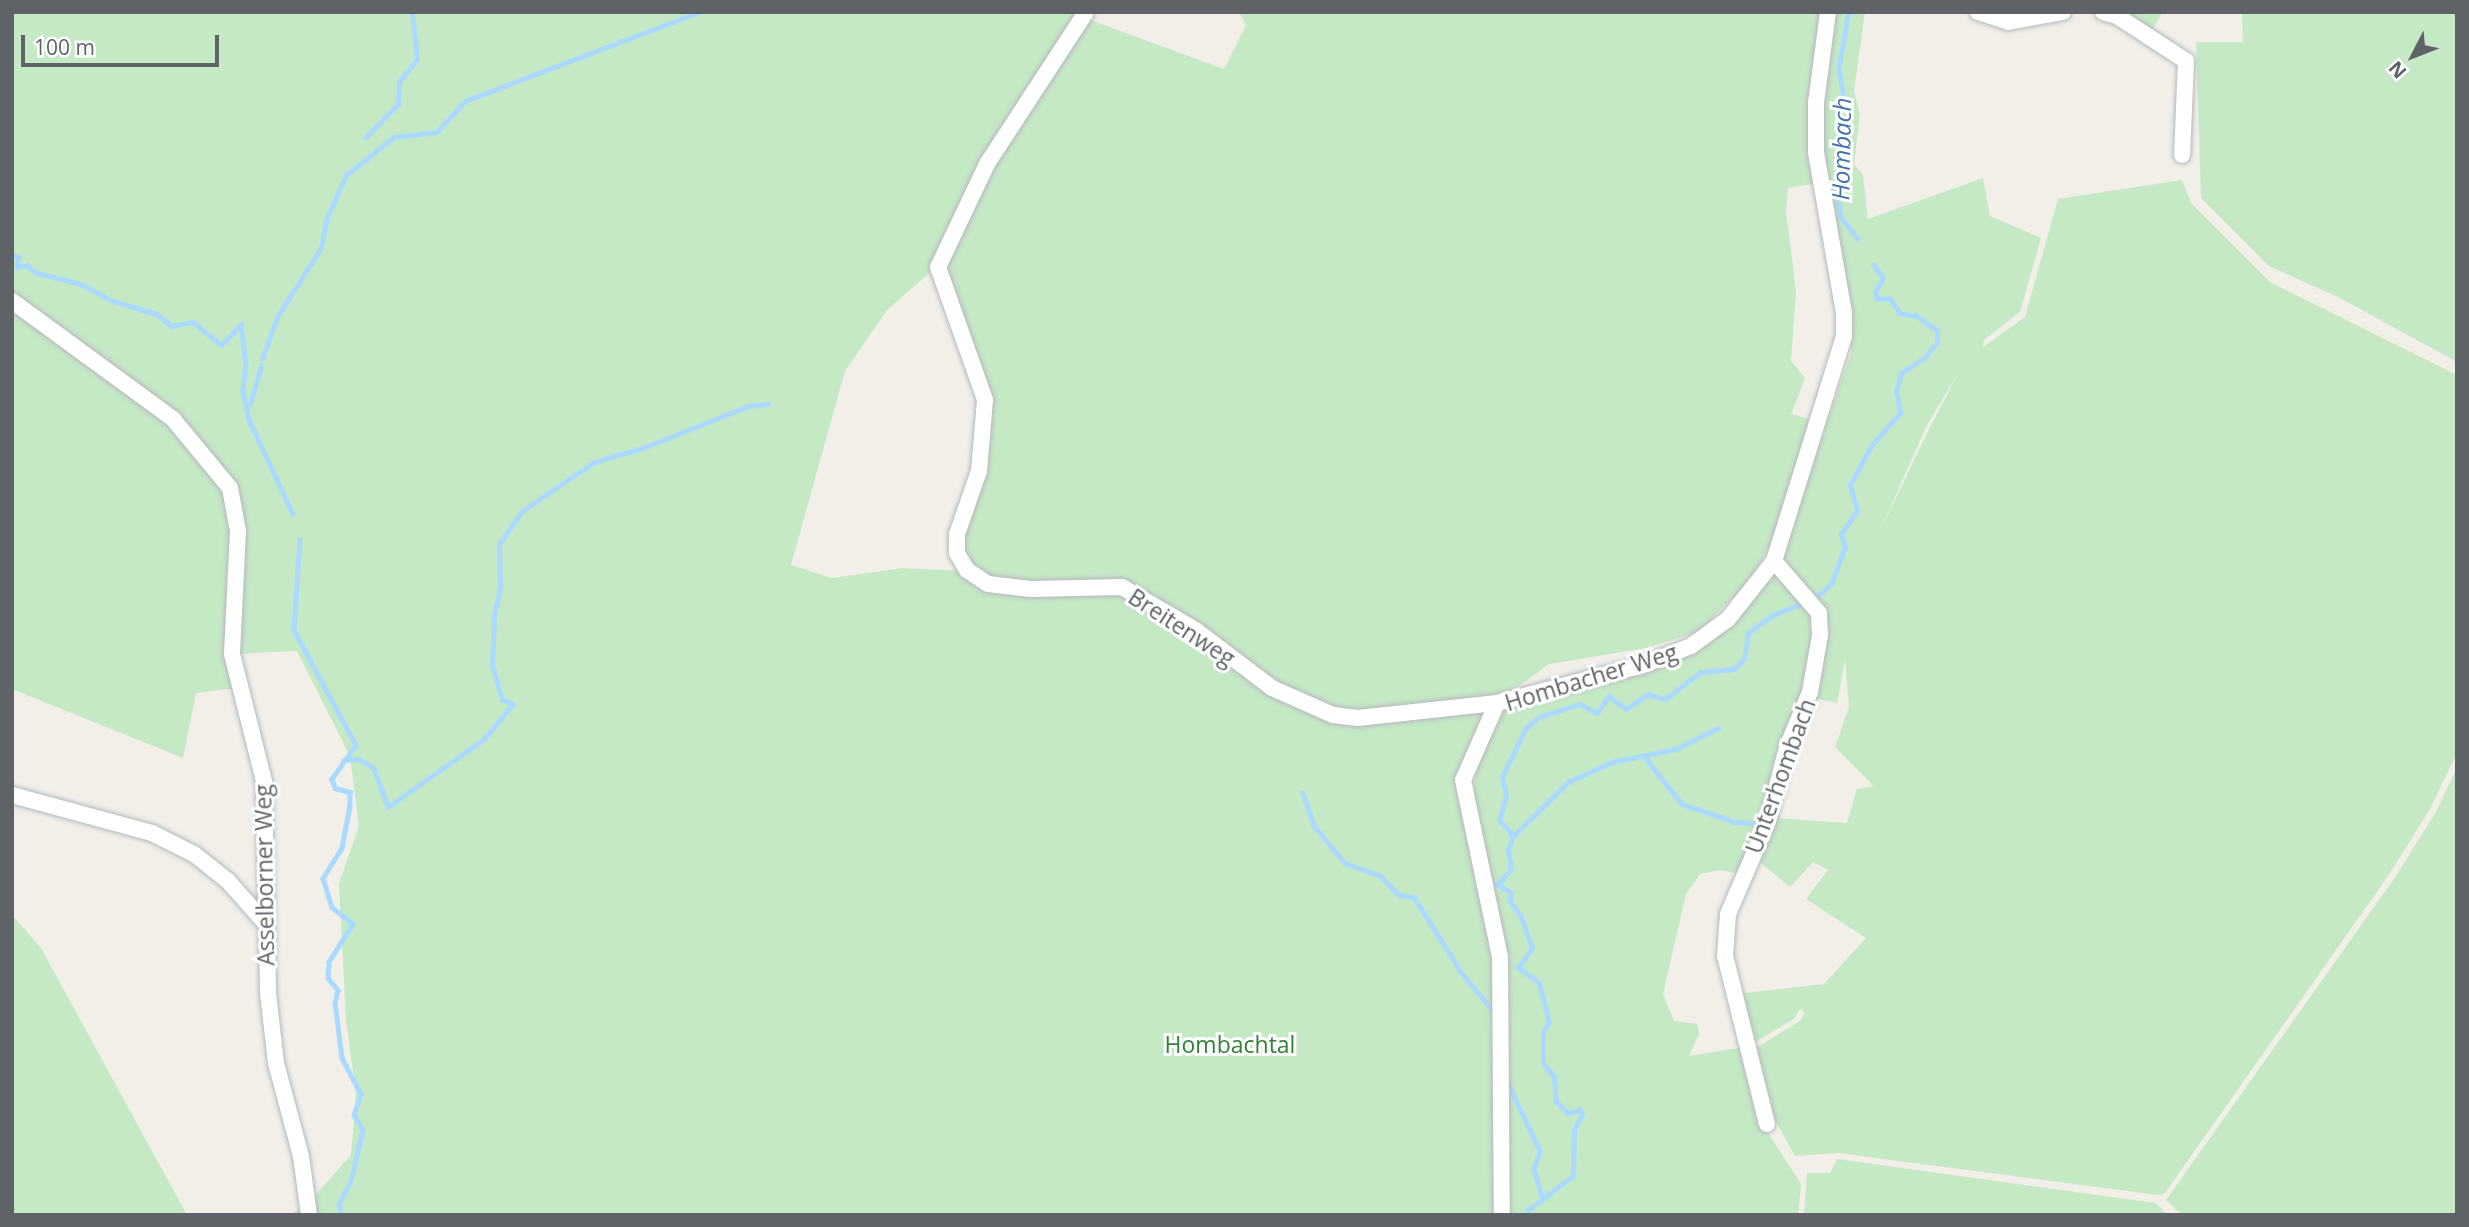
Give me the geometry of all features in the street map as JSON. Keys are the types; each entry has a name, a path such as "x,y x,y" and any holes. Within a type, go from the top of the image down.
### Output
{"street":[{"name":"Breitenweg","path":"1086,12 988,164 939,267 985,400 979,471 957,534 957,553 967,570 988,584 1122,587 1198,631 1272,688 1333,715 1386,718 1497,703"},
{"name":"Hombacher Weg","path":"1503,1215 1500,957 1463,780 1497,703 1643,664 1691,646 1728,619 1774,561 1844,336 1844,313 1816,152 1816,103 1828,12"},
{"path":"1978,12 2008,22 2063,12"},
{"path":"2103,12 2117,16 2186,61 2182,155"},
{"name":"Asselborner Weg","path":"12,301 173,419 230,488 238,531 232,654 264,781 266,924 276,1063 301,1156 309,1215"},
{"name":"Unterhombach","path":"1767,1124 1725,956 1728,914 1768,821 1787,747 1810,692 1821,635 1819,613 1774,561"},
{"path":"12,795 152,832 194,854 228,881 266,924"}],"green space":[{"name":"Hombachtal","path":"12,12 1083,12 934,269 887,310 845,371 791,565 832,578 903,568 964,571 989,586 1122,591 1332,719 1496,706 1456,775 1469,843 1477,757 1506,708 1688,655 1735,621 1787,541 1851,353 1852,310 1829,204 1820,110 1832,12 1865,12 1854,91 1860,114 1854,164 1863,175 1868,219 1983,178 1990,216 2041,238 2020,312 1984,340 1983,347 2025,317 2058,199 2182,180 2191,203 2270,282 2457,375 2457,753 2430,809 2388,876 2165,1193 2158,1195 1838,1153 1795,1156 1769,1109 1756,1048 1800,1021 1805,1012 1800,1009 1794,1019 1755,1042 1747,1039 1737,994 1824,984 1866,938 1806,899 1828,870 1813,862 1790,887 1757,860 1773,818 1847,823 1857,789 1874,786 1835,747 1849,707 1845,660 1837,703 1808,697 1740,874 1720,870 1700,874 1686,894 1663,994 1674,1021 1697,1024 1699,1034 1689,1056 1743,1047 1761,1122 1801,1184 1798,1215 288,1215 305,1207 351,1155 356,1094 346,1020 339,883 359,826 350,756 297,651 235,654 232,485 175,417 12,296","holes":["1959,372 1879,533 1927,425"]},
{"path":"1239,12 1823,12 1818,183 1788,188 1786,211 1796,291 1791,361 1805,378 1791,414 1816,421 1786,518 1750,581 1698,632 1646,648 1549,664 1501,699 1386,715 1336,711 1274,685 1123,585 988,582 959,553 987,400 940,270 990,165 1085,18 1224,69 1246,25"},
{"path":"2116,12 2163,12 2150,33"},
{"path":"2242,12 2457,12 2457,362 2340,298 2269,266 2201,198 2196,42 2243,42"},
{"path":"12,307 171,421 227,488 235,531 236,688 196,693 183,758 12,689"},
{"path":"2457,767 2457,1215 2182,1215 2166,1200 2394,879 2436,812"},
{"path":"12,915 41,948 187,1215 12,1215"},
{"path":"1837,1159 2155,1203 2168,1215 1804,1215 1807,1173 1830,1173"}],"waterway":[{"path":"365,138 398,104 399,82 417,59 412,12"},
{"path":"262,359 277,317 321,248 327,218 346,175 394,137 437,132 465,101 699,12"},
{"name":"Hombach","path":"1849,12 1839,68 1844,100 1838,124 1846,143 1837,190 1841,217 1858,239"},
{"path":"12,255 19,257 17,267 27,265 37,273 81,284 113,301 157,314 172,326 193,322 221,345 241,324 246,365 243,391 249,420 293,514"},
{"name":"Hombach","path":"1815,598 1831,584 1845,548 1841,534 1857,511 1850,485 1871,446 1900,413 1896,391 1901,373 1924,358 1937,343 1937,331 1916,316 1900,314 1890,299 1877,299 1875,293 1883,278 1873,265"},
{"path":"250,405 261,366"},
{"path":"343,760 359,759 374,768 388,807 484,739 513,704 502,700 492,665 494,616 500,587 499,544 522,511 594,462 643,448 748,406 768,404"},
{"path":"300,539 294,630 356,745 332,779 335,788 350,792 350,806 342,848 323,878 332,907 353,924 329,962 328,978 338,990 335,1003 342,1058 361,1094 354,1115 363,1130 351,1182 339,1204 342,1215"},
{"name":"Hombach","path":"1528,1215 1528,1210 1573,1176 1574,1130 1582,1115 1580,1110 1568,1114 1556,1102 1554,1077 1543,1064 1543,1031 1549,1023 1539,983 1518,968 1532,948 1521,917 1510,902 1511,893 1497,885 1511,869 1508,850 1513,836 1499,820 1506,795 1502,777 1526,728 1539,717 1580,704 1597,713 1609,696 1626,709 1648,694 1665,699 1701,672 1734,669 1744,659 1748,633 1773,615 1802,603"},
{"path":"1513,836 1568,782 1612,762 1676,749 1718,728"},
{"path":"1644,756 1682,804 1735,822 1753,823"},
{"path":"1303,793 1315,827 1345,863 1381,876 1399,895 1414,897 1463,975 1496,1014"},
{"path":"1508,1083 1540,1151 1534,1169 1542,1197"}]}
